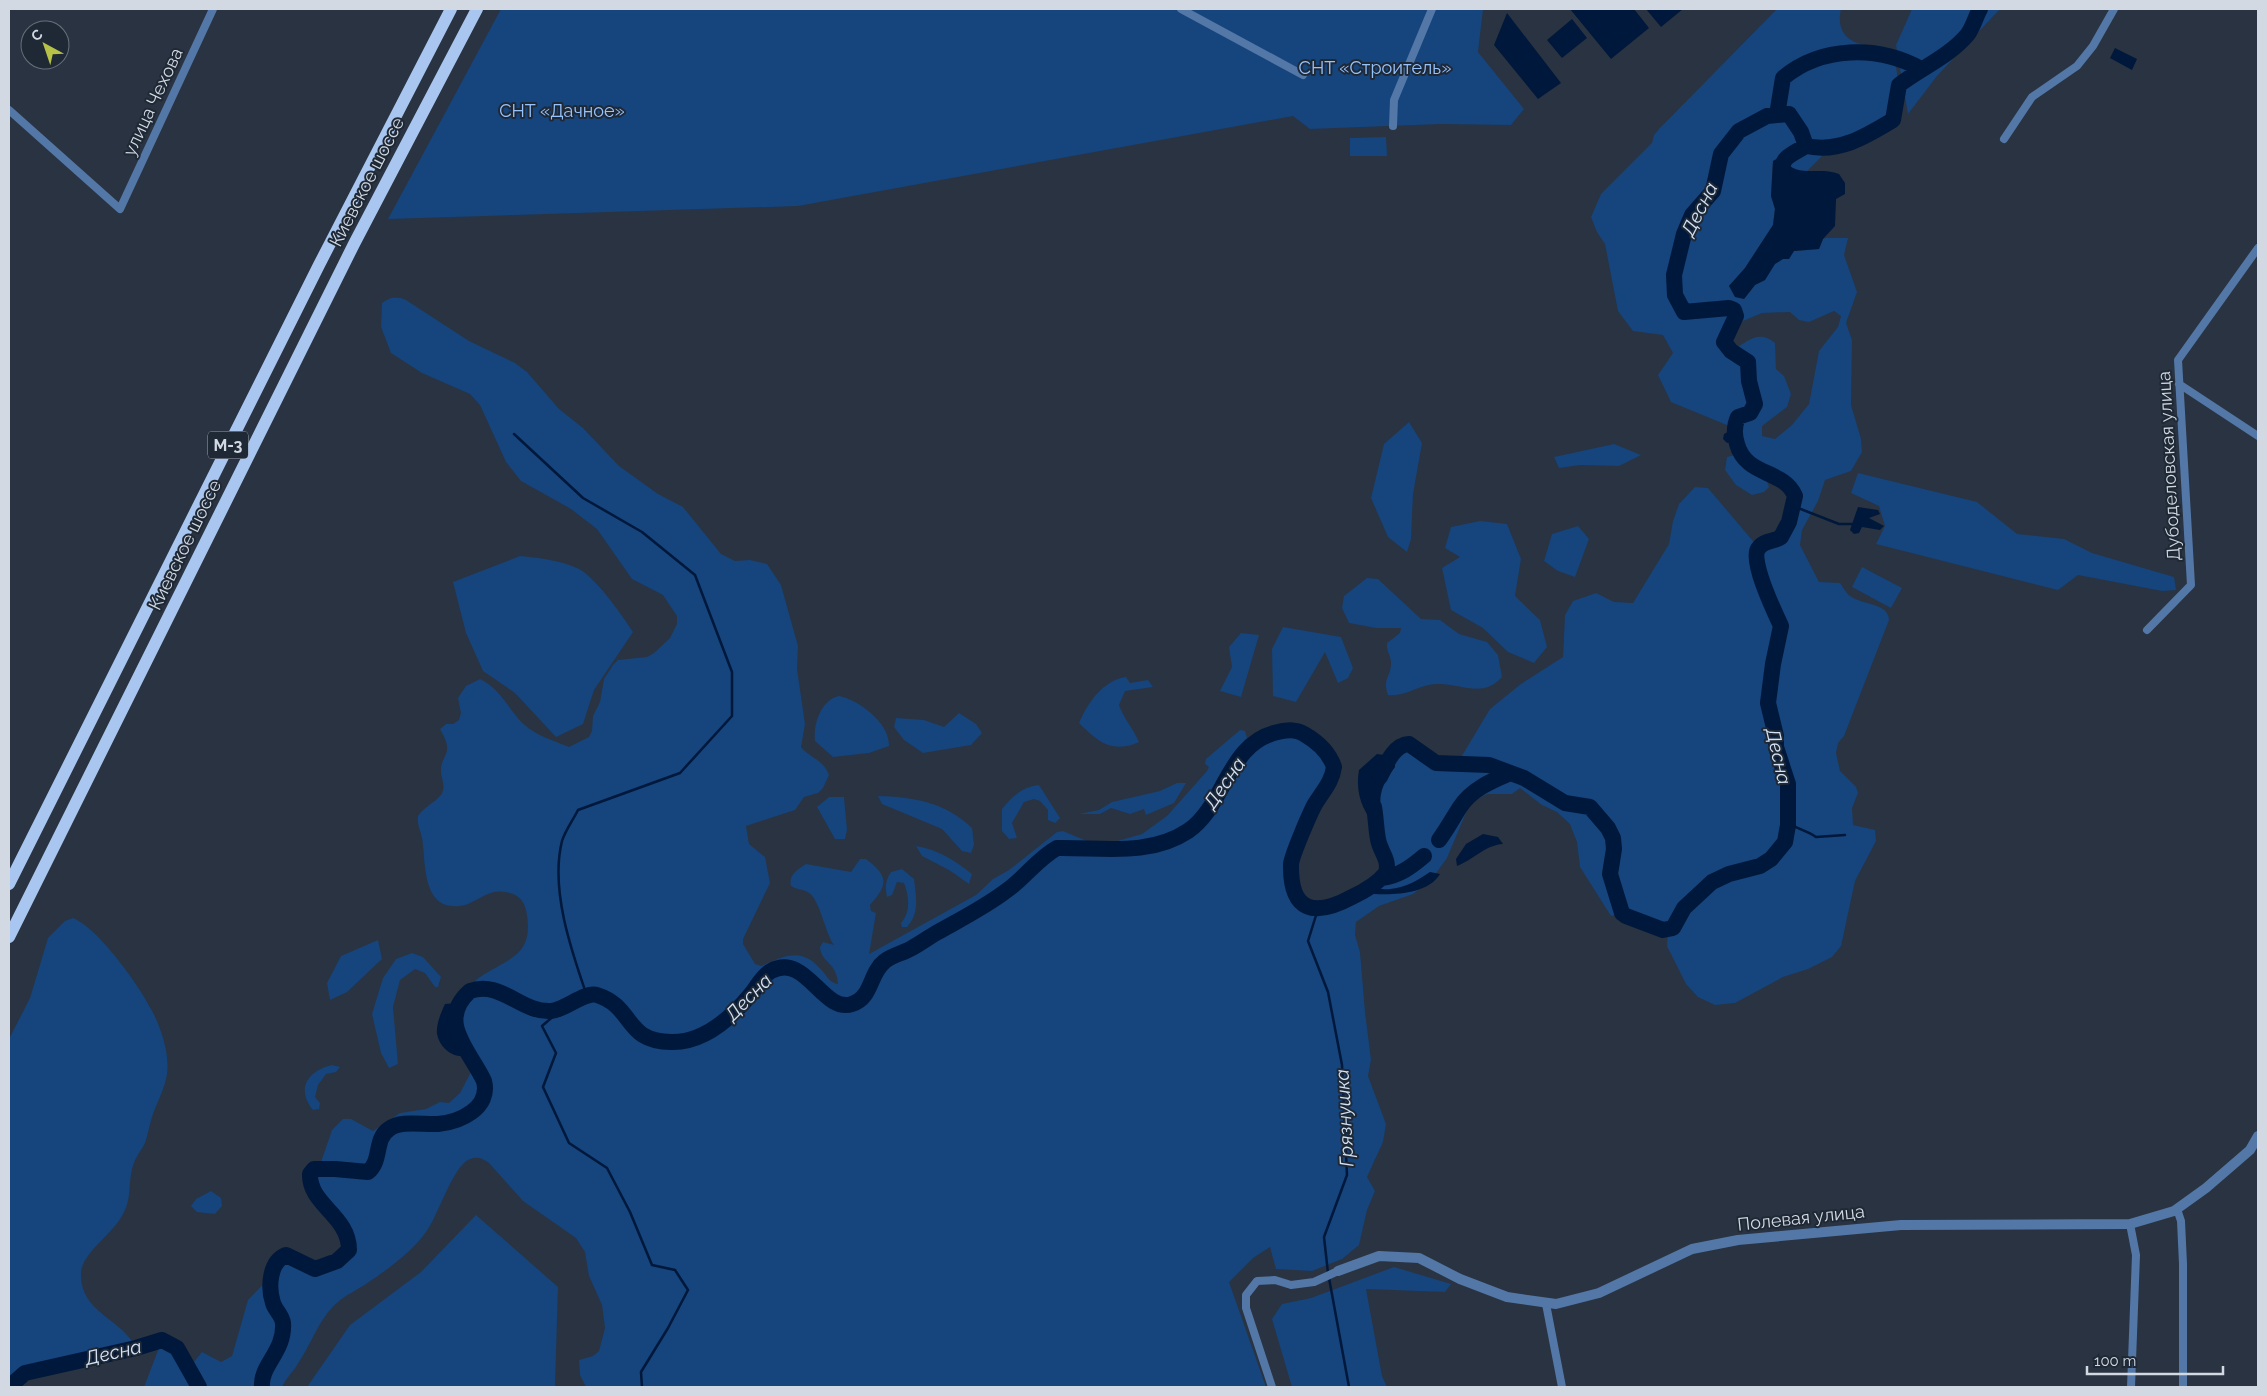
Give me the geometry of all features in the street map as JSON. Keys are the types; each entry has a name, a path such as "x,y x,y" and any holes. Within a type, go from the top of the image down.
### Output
{"highway":[{"name":"Киевское шоссе","path":"9,884 319,264 451,9"},
{"name":"Киевское шоссе","path":"9,937 350,252 477,9"}],"street":[{"name":"улица Чехова","path":"9,110 120,209 213,9"},
{"path":"1181,9 1303,75"},
{"path":"1393,126 1394,100 1432,9"},
{"path":"2004,139 2032,97 2077,66 2093,46 2114,9"},
{"name":"Дубоделовская улица","path":"2147,630 2191,585 2178,360 2258,248"},
{"path":"2179,384 2258,436"},
{"name":"Полевая улица","path":"1338,1271 1379,1256 1419,1258 1460,1279 1507,1297 1556,1304 1599,1293 1692,1249 1738,1240 1901,1225 2130,1224 2178,1209 2254,1152 2258,1136"},
{"path":"2178,1209 2181,1221 2183,1264 2183,1387"},
{"path":"2130,1224 2136,1255 2131,1387"},
{"path":"1272,1387 1246,1308 1246,1295 1257,1281 1275,1280 1291,1285 1314,1282 1338,1271"},
{"path":"1546,1304 1562,1387"}],"green space":[{"name":"СНТ «Дачное»","path":"501,9 1483,9 1478,52 1524,109 1511,125 1441,124 1310,129 1293,116 798,206 388,219"},
{"path":"1777,9 1841,9 1840,20 1846,36 1859,44 1886,47 1892,54 1895,63 1897,92 1893,120 1860,138 1823,150 1825,153 1807,171 1794,169 1784,159 1773,161 1771,196 1775,209 1773,225 1745,268 1729,286 1744,299 1755,285 1765,280 1774,264 1794,251 1819,249 1823,239 1826,238 1848,238 1844,255 1857,292 1846,323 1852,340 1851,405 1861,439 1862,452 1851,471 1825,480 1818,501 1802,530 1800,545 1819,582 1840,583 1846,592 1855,599 1885,610 1889,620 1844,736 1838,743 1836,753 1840,771 1856,787 1858,793 1852,808 1853,825 1875,830 1876,841 1855,881 1841,946 1832,957 1808,969 1783,977 1735,1003 1715,1005 1698,997 1686,984 1667,946 1668,930 1658,929 1622,913 1611,916 1580,867 1577,842 1570,824 1557,812 1542,805 1520,788 1512,794 1487,794 1470,803 1447,858 1431,880 1413,894 1379,906 1356,922 1355,935 1360,952 1371,1060 1368,1076 1386,1124 1383,1142 1367,1177 1375,1191 1367,1210 1359,1245 1342,1259 1312,1271 1276,1269 1270,1247 1253,1258 1229,1282 1266,1387 586,1387 580,1375 579,1360 593,1356 599,1351 605,1328 602,1305 589,1276 585,1252 576,1238 523,1201 489,1163 476,1158 468,1160 456,1173 431,1225 414,1247 391,1267 344,1297 331,1308 304,1355 282,1387 144,1387 162,1340 177,1348 189,1368 202,1352 221,1362 232,1356 248,1300 271,1276 281,1257 286,1255 315,1269 340,1259 350,1248 348,1236 340,1222 317,1195 311,1182 314,1169 319,1168 332,1130 343,1119 351,1119 373,1131 400,1113 426,1109 440,1102 449,1103 460,1093 471,1072 478,1069 466,1050 456,1026 456,1004 462,996 474,989 475,981 518,953 524,946 528,925 523,903 513,894 499,891 492,892 465,905 447,905 438,900 428,882 418,816 443,792 441,766 447,747 446,740 440,729 446,724 453,724 459,720 461,713 458,698 466,686 480,679 489,684 525,725 541,736 569,747 589,737 592,731 593,716 600,702 604,679 613,665 618,660 647,657 654,653 670,638 677,624 677,616 663,595 632,579 597,529 571,509 521,481 506,462 480,405 470,394 422,373 391,353 381,327 382,303 394,298 406,300 469,341 515,363 527,372 559,409 583,428 619,466 658,494 683,507 721,554 735,561 750,560 767,564 781,585 798,646 797,669 805,724 801,747 824,766 829,775 823,788 818,793 804,797 795,810 746,826 749,844 765,857 770,883 743,939 743,944 755,964 761,966 787,956 802,956 816,964 833,983 838,984 835,971 821,952 820,947 823,942 834,945 816,902 807,892 791,886 792,876 806,864 851,872 860,859 866,859 879,871 882,876 883,886 870,905 871,911 876,913 869,954 976,895 993,879 1009,870 1057,832 1063,831 1096,845 1107,844 1142,834 1167,816 1207,771 1209,767 1205,764 1206,759 1240,730 1245,731 1248,742 1218,777 1211,803 1240,758 1258,741 1284,731 1302,733 1311,737 1326,751 1331,759 1334,768 1333,777 1314,805 1293,861 1293,886 1303,905 1313,908 1324,908 1348,901 1370,888 1386,873 1387,861 1377,838 1379,828 1372,794 1389,758 1399,747 1409,744 1436,763 1457,764 1490,709 1521,684 1563,657 1565,615 1573,601 1596,593 1614,602 1633,603 1669,544 1673,521 1679,504 1695,487 1708,488 1758,547 1775,541 1781,536 1788,524 1794,502 1794,495 1790,487 1783,481 1754,467 1745,458 1738,446 1734,428 1671,402 1658,375 1673,353 1663,335 1633,331 1618,311 1605,244 1597,232 1591,217 1601,194 1652,143 1654,135","holes":["1834,311 1841,316 1838,327 1819,351 1809,404 1792,425 1775,439 1762,436 1762,426 1787,407 1791,394 1784,376 1776,369 1775,343 1769,339 1758,337 1731,351 1724,342 1731,326 1762,313 1790,312 1799,320 1809,322","1210,805 1202,817 1189,829 1193,820"]},
{"path":"1912,9 2000,9 1937,76 1908,114 1896,45"},
{"path":"1386,137 1387,156 1350,156 1350,138"},
{"path":"1409,422 1422,443 1413,494 1411,539 1407,552 1388,537 1371,498 1384,444"},
{"path":"1614,444 1641,455 1619,466 1580,465 1559,468 1554,457"},
{"path":"1735,455 1752,472 1765,476 1769,487 1764,492 1752,495 1736,485 1725,470 1727,457"},
{"path":"1858,473 1977,502 2017,534 2064,539 2092,553 2174,577 2176,590 2162,591 2078,575 2058,590 1876,544 1885,526 1879,506 1851,493"},
{"path":"1480,521 1507,524 1521,559 1515,596 1540,620 1547,647 1534,663 1508,652 1483,628 1451,610 1442,568 1460,557 1445,548 1451,527"},
{"path":"1578,526 1589,539 1575,577 1558,571 1544,561 1552,534"},
{"path":"520,556 556,561 584,572 608,597 633,632 594,690 583,724 556,737 515,693 483,671 466,633 453,582"},
{"path":"1862,567 1902,588 1891,608 1852,587"},
{"path":"1367,578 1378,579 1421,619 1440,620 1459,634 1487,642 1498,655 1502,677 1495,684 1479,689 1437,684 1401,694 1388,695 1386,681 1391,663 1387,643 1400,633 1401,628 1376,628 1349,623 1342,608 1344,596"},
{"path":"1283,627 1341,637 1353,668 1348,678 1338,683 1325,652 1296,702 1273,696 1272,649"},
{"path":"1241,633 1259,635 1241,697 1220,691 1232,667 1229,647"},
{"path":"1126,677 1130,683 1148,680 1153,687 1125,691 1119,705 1139,742 1121,747 1113,746 1099,741 1079,723 1086,708 1103,688 1118,679"},
{"path":"839,696 855,702 879,721 888,737 889,746 869,753 833,757 815,741 815,727 819,714 827,702"},
{"path":"959,713 976,724 982,733 971,745 923,753 904,740 894,727 896,718 924,720 944,727"},
{"path":"1177,783 1186,783 1174,803 1146,815 1144,809 1130,814 1111,808 1100,814 1079,814 1099,810 1112,802 1160,791"},
{"path":"1039,785 1060,818 1055,823 1048,820 1048,810 1040,801 1034,799 1024,802 1012,823 1017,838 1009,839 1002,831 1002,809 1018,793"},
{"path":"878,796 916,800 951,812 972,828 974,845 971,853 962,851 942,829 882,804"},
{"path":"829,797 844,797 847,830 845,839 835,839 817,807"},
{"path":"916,846 939,853 959,864 972,874 969,884 949,870 922,856"},
{"path":"902,869 914,879 916,892 914,916 907,927 902,927 901,923 908,909 904,883 897,882 892,895 887,897 886,890 891,872"},
{"path":"73,918 94,933 128,972 158,1024 167,1058 166,1080 152,1117 145,1143 136,1158 132,1170 126,1207 119,1221 87,1257 81,1272 82,1286 87,1297 102,1314 130,1338 136,1348 25,1373 9,1387 9,1039 30,998 48,938 65,921"},
{"path":"378,940 382,959 347,992 330,1000 327,983 341,956"},
{"path":"412,953 423,957 441,977 438,987 435,987 425,973 415,969 400,980 393,1007 398,1064 389,1068 381,1053 372,1014 383,978 396,959"},
{"path":"332,1065 340,1067 336,1072 326,1074 318,1085 315,1097 320,1103 319,1109 313,1110 305,1095 307,1082 316,1072"},
{"path":"211,1191 221,1198 222,1206 215,1214 197,1212 191,1206 196,1199"},
{"path":"476,1215 558,1287 555,1387 307,1387 350,1325 421,1272"},
{"path":"1394,1267 1451,1284 1445,1292 1366,1289 1382,1376 1387,1387 1292,1387 1272,1319 1282,1304 1311,1298"}],"shaded area":[{"path":"1570,9 1634,9 1649,28 1611,59"},
{"path":"1646,9 1683,9 1661,27"},
{"path":"1507,13 1561,83 1538,99 1494,45"},
{"path":"1572,19 1587,38 1562,58 1547,40"},
{"path":"2115,48 2137,59 2132,70 2110,58"},
{"path":"1780,157 1795,169 1839,174 1845,183 1845,194 1836,199 1835,226 1823,239 1819,249 1794,251 1789,259 1783,259 1775,264 1765,280 1755,285 1744,299 1735,297 1729,286 1745,268 1773,225 1775,209 1771,196 1773,161"},
{"path":"1735,428 1735,440 1727,443 1723,439 1724,434"},
{"path":"1858,507 1878,510 1880,514 1869,518 1884,526 1880,530 1862,527 1859,533 1854,534 1850,530"},
{"path":"1377,754 1391,756 1389,758 1395,761 1395,767 1386,781 1381,794 1383,823 1379,828 1364,809 1358,786 1359,770"},
{"path":"1483,834 1498,837 1503,844 1490,847 1457,866 1456,859 1466,844"},
{"path":"1430,872 1440,874 1428,886 1410,892 1374,894 1372,890 1401,887 1416,881"},
{"path":"458,1003 456,1023 462,1042 469,1055 464,1056 454,1055 445,1049 437,1034 438,1022 445,1004"}],"waterway":[{"name":"Десна","path":"1380,777 1394,752 1403,745 1409,744 1436,763 1489,765 1524,778 1565,803 1590,807 1608,828 1613,838 1614,849 1610,874 1622,913 1663,930 1673,928 1684,908 1712,882 1729,874 1760,866 1771,859 1785,842 1788,825 1788,784 1776,747 1776,736 1768,703 1773,664 1781,626 1764,587 1756,555 1760,546 1781,537 1789,522 1795,496 1790,487 1783,481 1748,462 1737,444 1735,431 1738,417 1750,413 1755,404 1749,381 1748,362 1731,351 1724,342 1736,316 1734,310 1729,308 1684,312 1675,295 1674,275 1684,234 1692,215 1713,191 1721,154 1739,131 1767,116 1789,114 1801,132 1806,146 1830,147 1862,138 1893,120 1899,85 1961,42 1970,31 1980,9"},
{"name":"Десна","path":"1777,115 1783,78 1798,67 1815,60 1850,52 1868,53 1904,61 1921,69"},
{"name":"Десна","path":"1783,179 1784,162 1790,155 1806,146"},
{"path":"514,434 583,498 642,532 695,575 732,672 732,716 680,773 578,810 565,833 559,860 560,899 569,939 587,996"},
{"path":"1793,506 1839,524 1852,524"},
{"name":"Десна","path":"262,1387 262,1379 277,1350 283,1333 283,1323 271,1297 271,1276 276,1263 286,1255 315,1269 337,1261 349,1250 343,1228 316,1194 311,1185 310,1174 314,1169 368,1172 375,1162 381,1138 389,1129 406,1124 447,1123 472,1112 483,1099 485,1091 484,1081 464,1047 456,1025 456,1014 460,1002 470,991 492,990 530,1007 551,1011 592,994 597,995 618,1008 637,1031 646,1037 657,1041 673,1042 696,1038 717,1027 744,1003 768,973 783,967 794,970 804,976 832,1000 842,1005 852,1004 864,996 876,972 885,961 912,948 990,902 1013,886 1043,858 1057,848 1141,848 1173,839 1188,831 1201,820 1237,761 1248,748 1261,738 1278,732 1289,730 1301,732 1326,752 1334,767 1329,782 1309,816 1292,859 1292,880 1295,893 1300,901 1307,906 1316,908 1327,907 1362,892 1379,881 1386,873 1387,864 1379,844 1374,807"},
{"path":"1439,840 1460,807 1470,796 1488,783 1508,774"},
{"path":"1787,822 1816,837 1845,835"},
{"path":"1382,878 1405,870 1424,856"},
{"name":"Грязнушка","path":"1318,909 1308,941 1328,992 1342,1065 1347,1175 1324,1237 1328,1273"},
{"path":"563,1008 542,1026 556,1053 543,1087 569,1143 607,1168 630,1212 652,1265 675,1270 688,1290 668,1328 641,1372 642,1387"},
{"name":"Грязнушка","path":"1329,1278 1349,1387"},
{"name":"Десна","path":"9,1387 25,1373 136,1348 162,1340 177,1348 199,1387"}],"park label":[{"name":"СНТ «Строитель»","path":"1375,68"}]}
